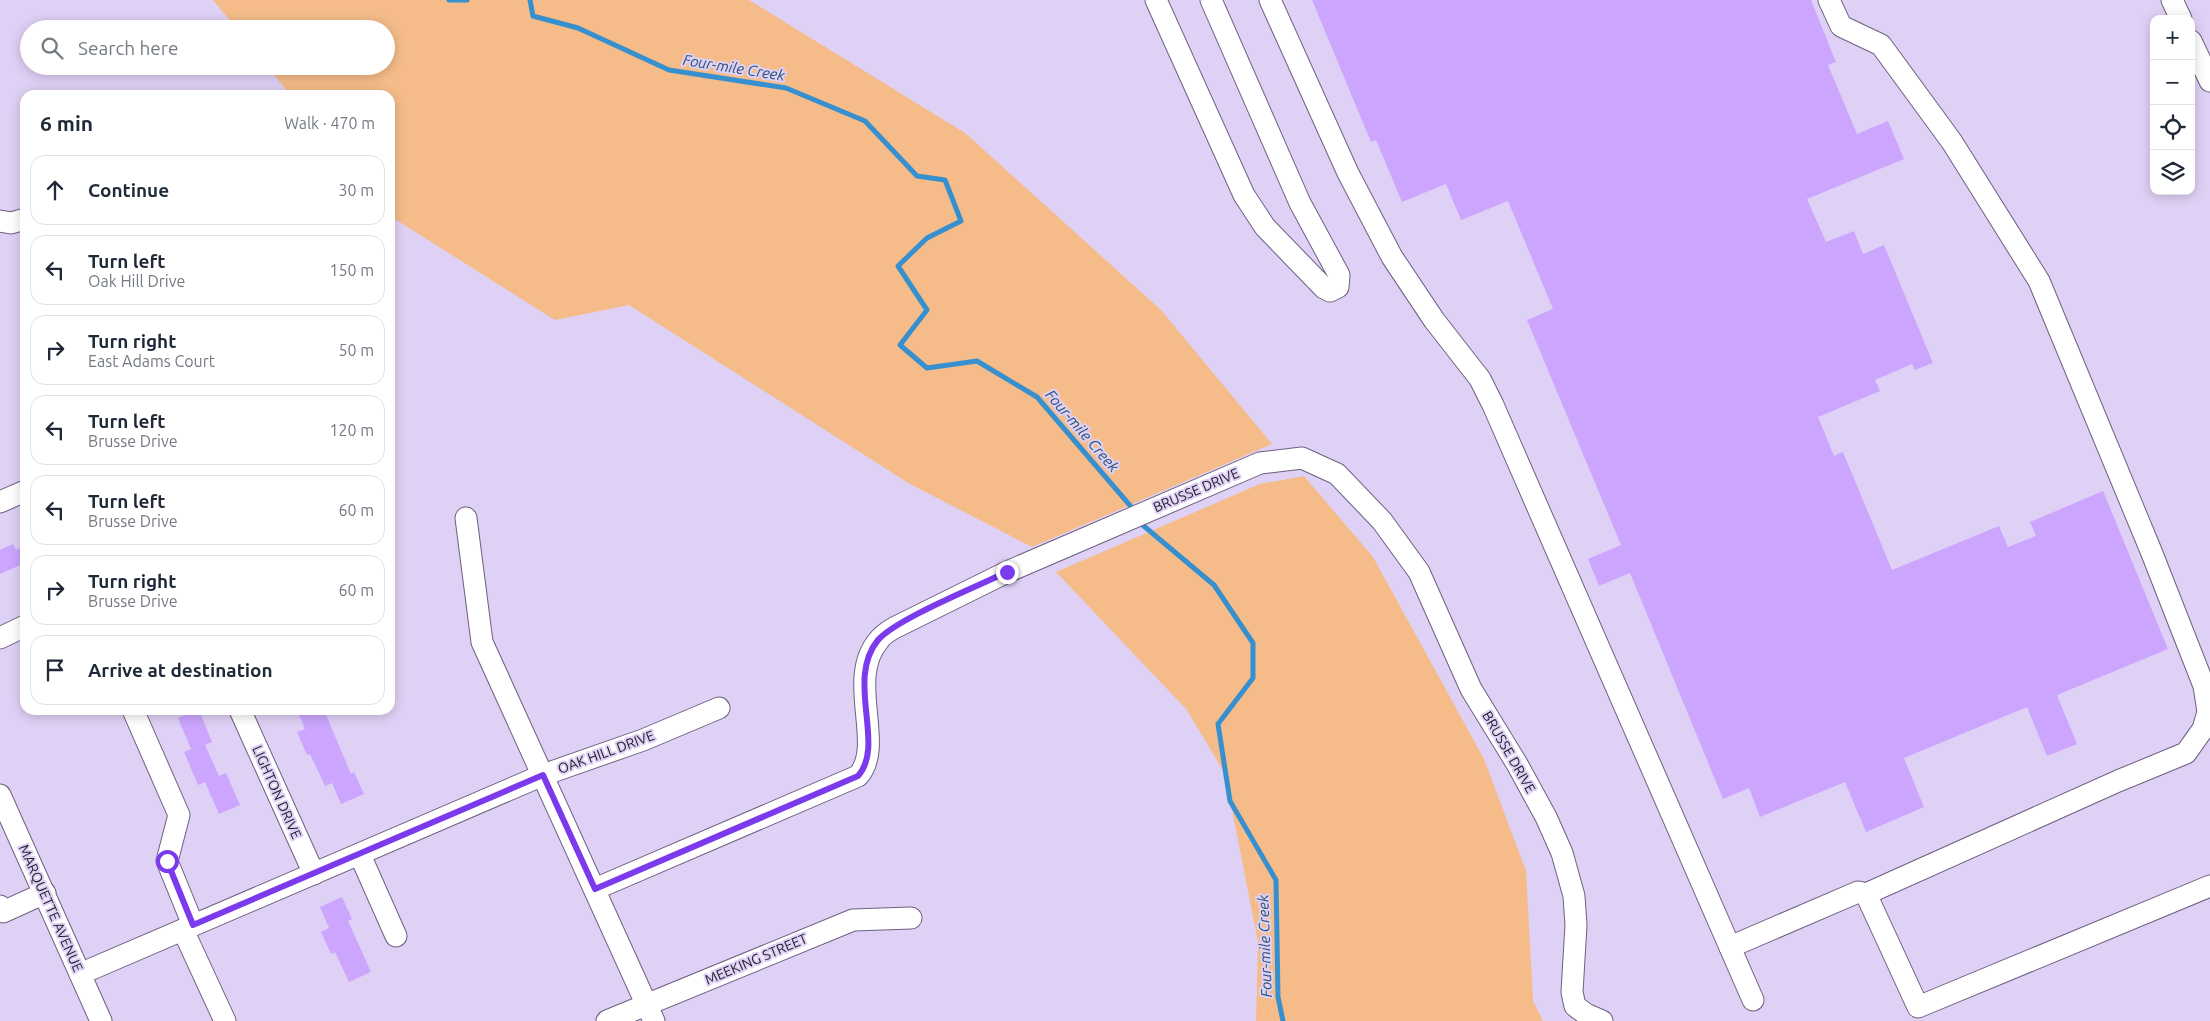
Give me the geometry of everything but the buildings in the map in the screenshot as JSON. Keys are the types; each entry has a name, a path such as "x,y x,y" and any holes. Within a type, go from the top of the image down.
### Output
{"street":[{"path":"1156,0 1244,195 1265,228 1324,288 1330,291 1338,287 1339,275 1300,203 1211,0"},
{"path":"1270,0 1348,173 1392,257 1434,320 1480,379 1493,405 1754,1000"},
{"path":"1730,947 1858,892 1866,894 2118,781 2186,753 2204,729 2208,712 2204,686 2039,281 1952,142 1881,45 1841,26 1829,0"},
{"path":"2172,0 2179,15"},
{"path":"2195,49 2210,81"},
{"path":"0,221 11,223 20,220"},
{"name":"BRUSSE DRIVE","path":"595,889 858,776 864,769 868,749 864,677 866,665 878,640 894,628 1007,572 1260,463 1302,458 1337,474 1382,521 1419,572 1471,689 1517,764 1546,817 1562,854 1574,896 1576,925 1572,992 1576,1006 1586,1014 1602,1021"},
{"path":"0,502 20,493"},
{"path":"466,518 482,642 651,1013"},
{"path":"0,638 20,628"},
{"name":"OAK HILL DRIVE","path":"80,974 543,775 644,740 719,708"},
{"path":"135,715 180,815 167,861 188,927 224,1021"},
{"name":"LIGHTON DRIVE","path":"242,715 314,874"},
{"name":"MARQUETTE AVENUE","path":"0,795 101,1021"},
{"path":"360,855 396,936"},
{"path":"1866,894 1918,1007 2210,886"},
{"path":"0,906 3,912 44,893"},
{"name":"MEEKING STREET","path":"607,1021 651,1013 853,920 911,918"}],"shaded area":[{"path":"213,0 749,0 965,133 1161,310 1272,444 1032,547 910,484 629,305 555,320 395,219 395,90 286,90 274,75 395,75 395,20 230,20"},
{"path":"1304,476 1373,557 1484,759 1526,871 1533,1001 1543,1021 1256,1021 1258,942 1225,774 1187,710 1056,572 1260,484"}],"waterway":[{"name":"Four-mile Creek","path":"449,0 467,0"},
{"name":"Four-mile Creek","path":"530,0 533,16 578,28 669,70 786,88 865,121 917,176 945,180 961,221 927,238 898,266 927,310 900,345 927,368 977,361 1037,397 1133,509"},
{"name":"Four-mile Creek","path":"1139,522 1214,585 1253,643 1253,678 1218,724 1230,801 1276,880 1278,997 1283,1021"}],"route":[{"path":"167,861 193,925 543,775 595,889 634,870 858,776 864,769 868,749 864,677 866,665 878,640 894,628 918,615 1007,572"}]}
